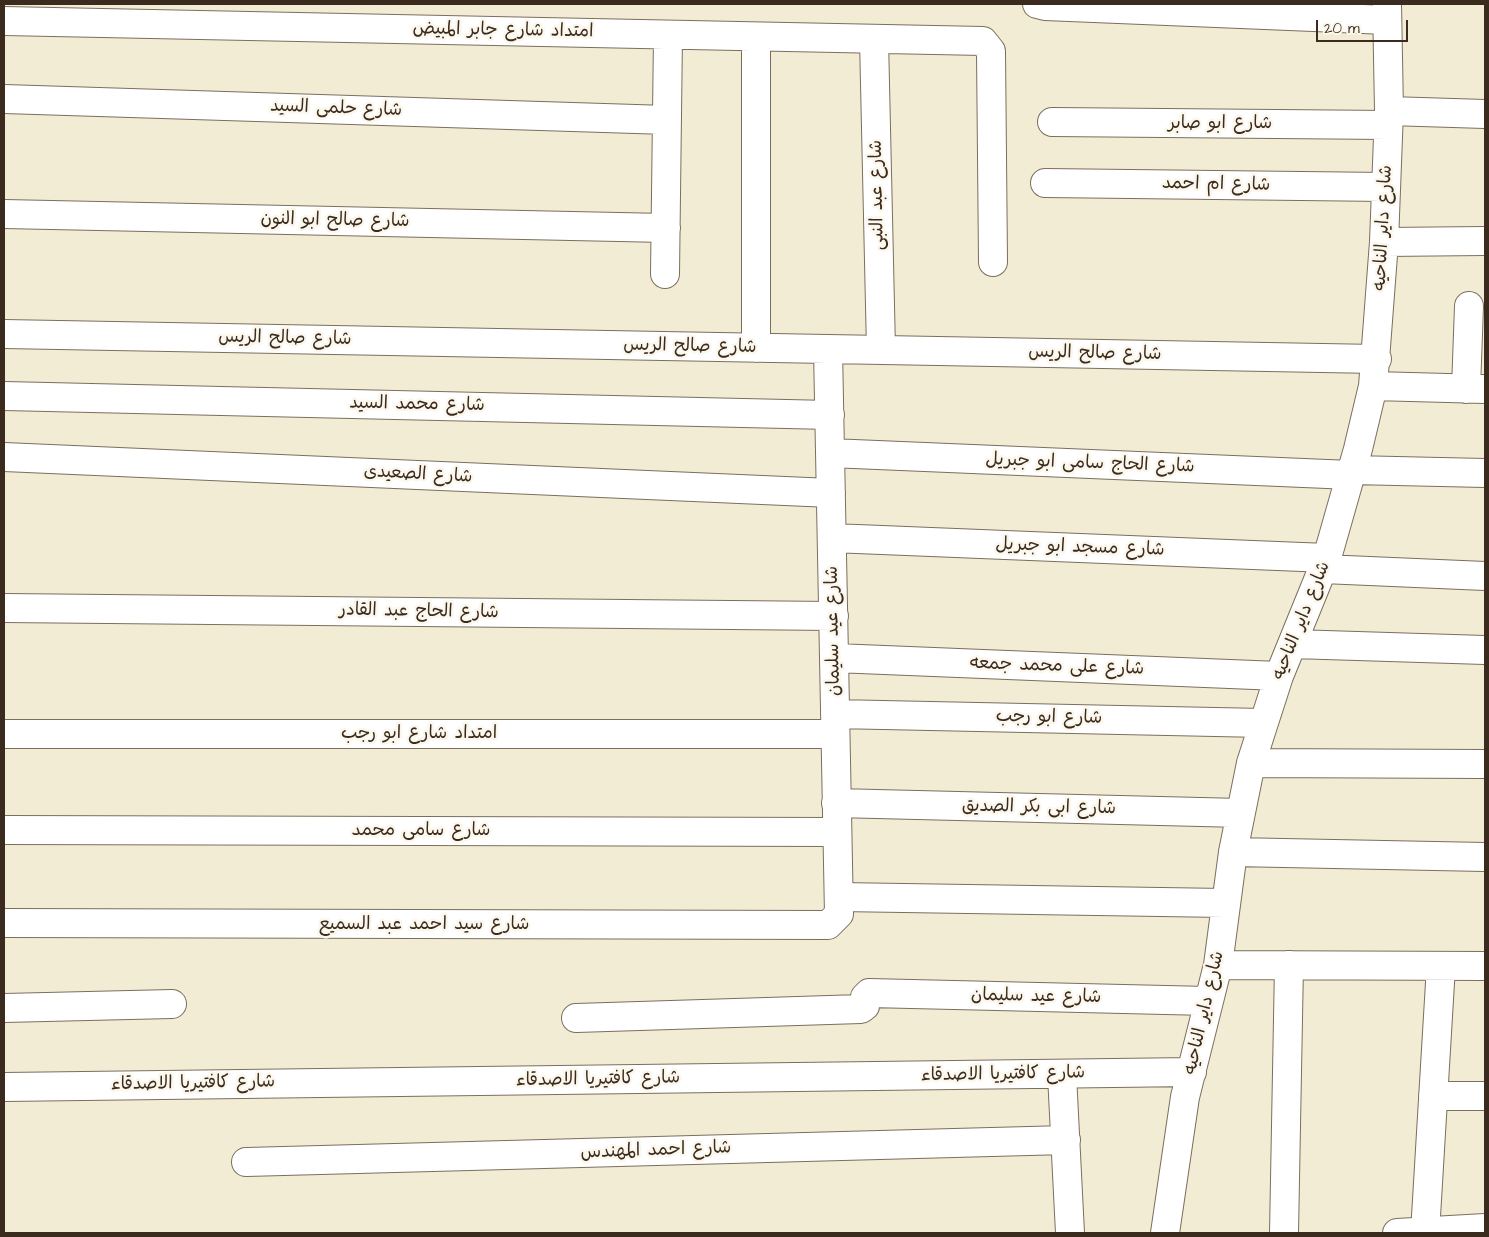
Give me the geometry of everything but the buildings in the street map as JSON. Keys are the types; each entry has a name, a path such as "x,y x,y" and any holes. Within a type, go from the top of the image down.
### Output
{"street":[{"path":"1036,4 1044,6 1387,12"},
{"name":"شارع داير الناحيه","path":"1165,1233 1185,1097 1218,965 1232,852 1251,763 1279,676 1325,563 1373,386 1377,359 1384,242 1388,118 1387,12"},
{"name":"امتداد شارع جابر المبيض","path":"4,21 977,40 988,45 991,58 993,262"},
{"path":"665,274 668,34"},
{"path":"756,37 756,348"},
{"name":"شارع عبد النبى","path":"874,39 881,350"},
{"name":"شارع حلمى السيد","path":"4,99 667,120"},
{"name":"شارع ابو صابر","path":"1052,122 1388,118 1485,114"},
{"name":"شارع ام احمد","path":"1045,183 1386,187"},
{"name":"شارع صالح ابو النون","path":"4,214 666,228"},
{"path":"1384,242 1485,241"},
{"path":"1373,386 1476,389 1469,306"},
{"name":"شارع صالح الريس","path":"4,334 1377,359"},
{"name":"شارع عيد سليمان","path":"828,349 839,905"},
{"name":"شارع محمد السيد","path":"4,396 830,415"},
{"name":"شارع الحاج سامى ابو جبريل","path":"830,453 1351,472 1485,473"},
{"name":"شارع الصعيدى","path":"4,457 831,493"},
{"name":"شارع مسجد ابو جبريل","path":"832,538 1325,563 1485,576"},
{"name":"شارع الحاج عبد القادر","path":"4,608 834,616"},
{"path":"1293,644 1485,650"},
{"name":"شارع على محمد جمعه","path":"835,658 1279,676"},
{"name":"شارع ابو رجب","path":"835,724 1263,722"},
{"name":"امتداد شارع ابو رجب","path":"4,734 835,724"},
{"path":"1251,763 1485,764"},
{"name":"شارع ابى بكر الصديق","path":"836,803 1241,813"},
{"name":"شارع سامى محمد","path":"4,830 837,832"},
{"path":"1232,852 1485,857"},
{"path":"839,905 1225,903"},
{"name":"شارع سيد احمد عبد السميع","path":"4,923 820,926 828,925 839,905"},
{"path":"1218,965 1485,966"},
{"path":"1284,1233 1289,965"},
{"path":"1425,1232 1442,966"},
{"name":"شارع عيد سليمان","path":"576,1018 861,1009 865,1006 865,997 872,993 1208,1001"},
{"path":"4,1008 172,1004"},
{"name":"شارع كافتيريا الاصدقاء","path":"4,1082 1062,1075 1192,1072"},
{"path":"1062,1075 1070,1233"},
{"path":"1433,1096 1485,1096"},
{"name":"شارع احمد المهندس","path":"246,1162 1066,1140"},
{"path":"1397,1233 1485,1228"}]}
